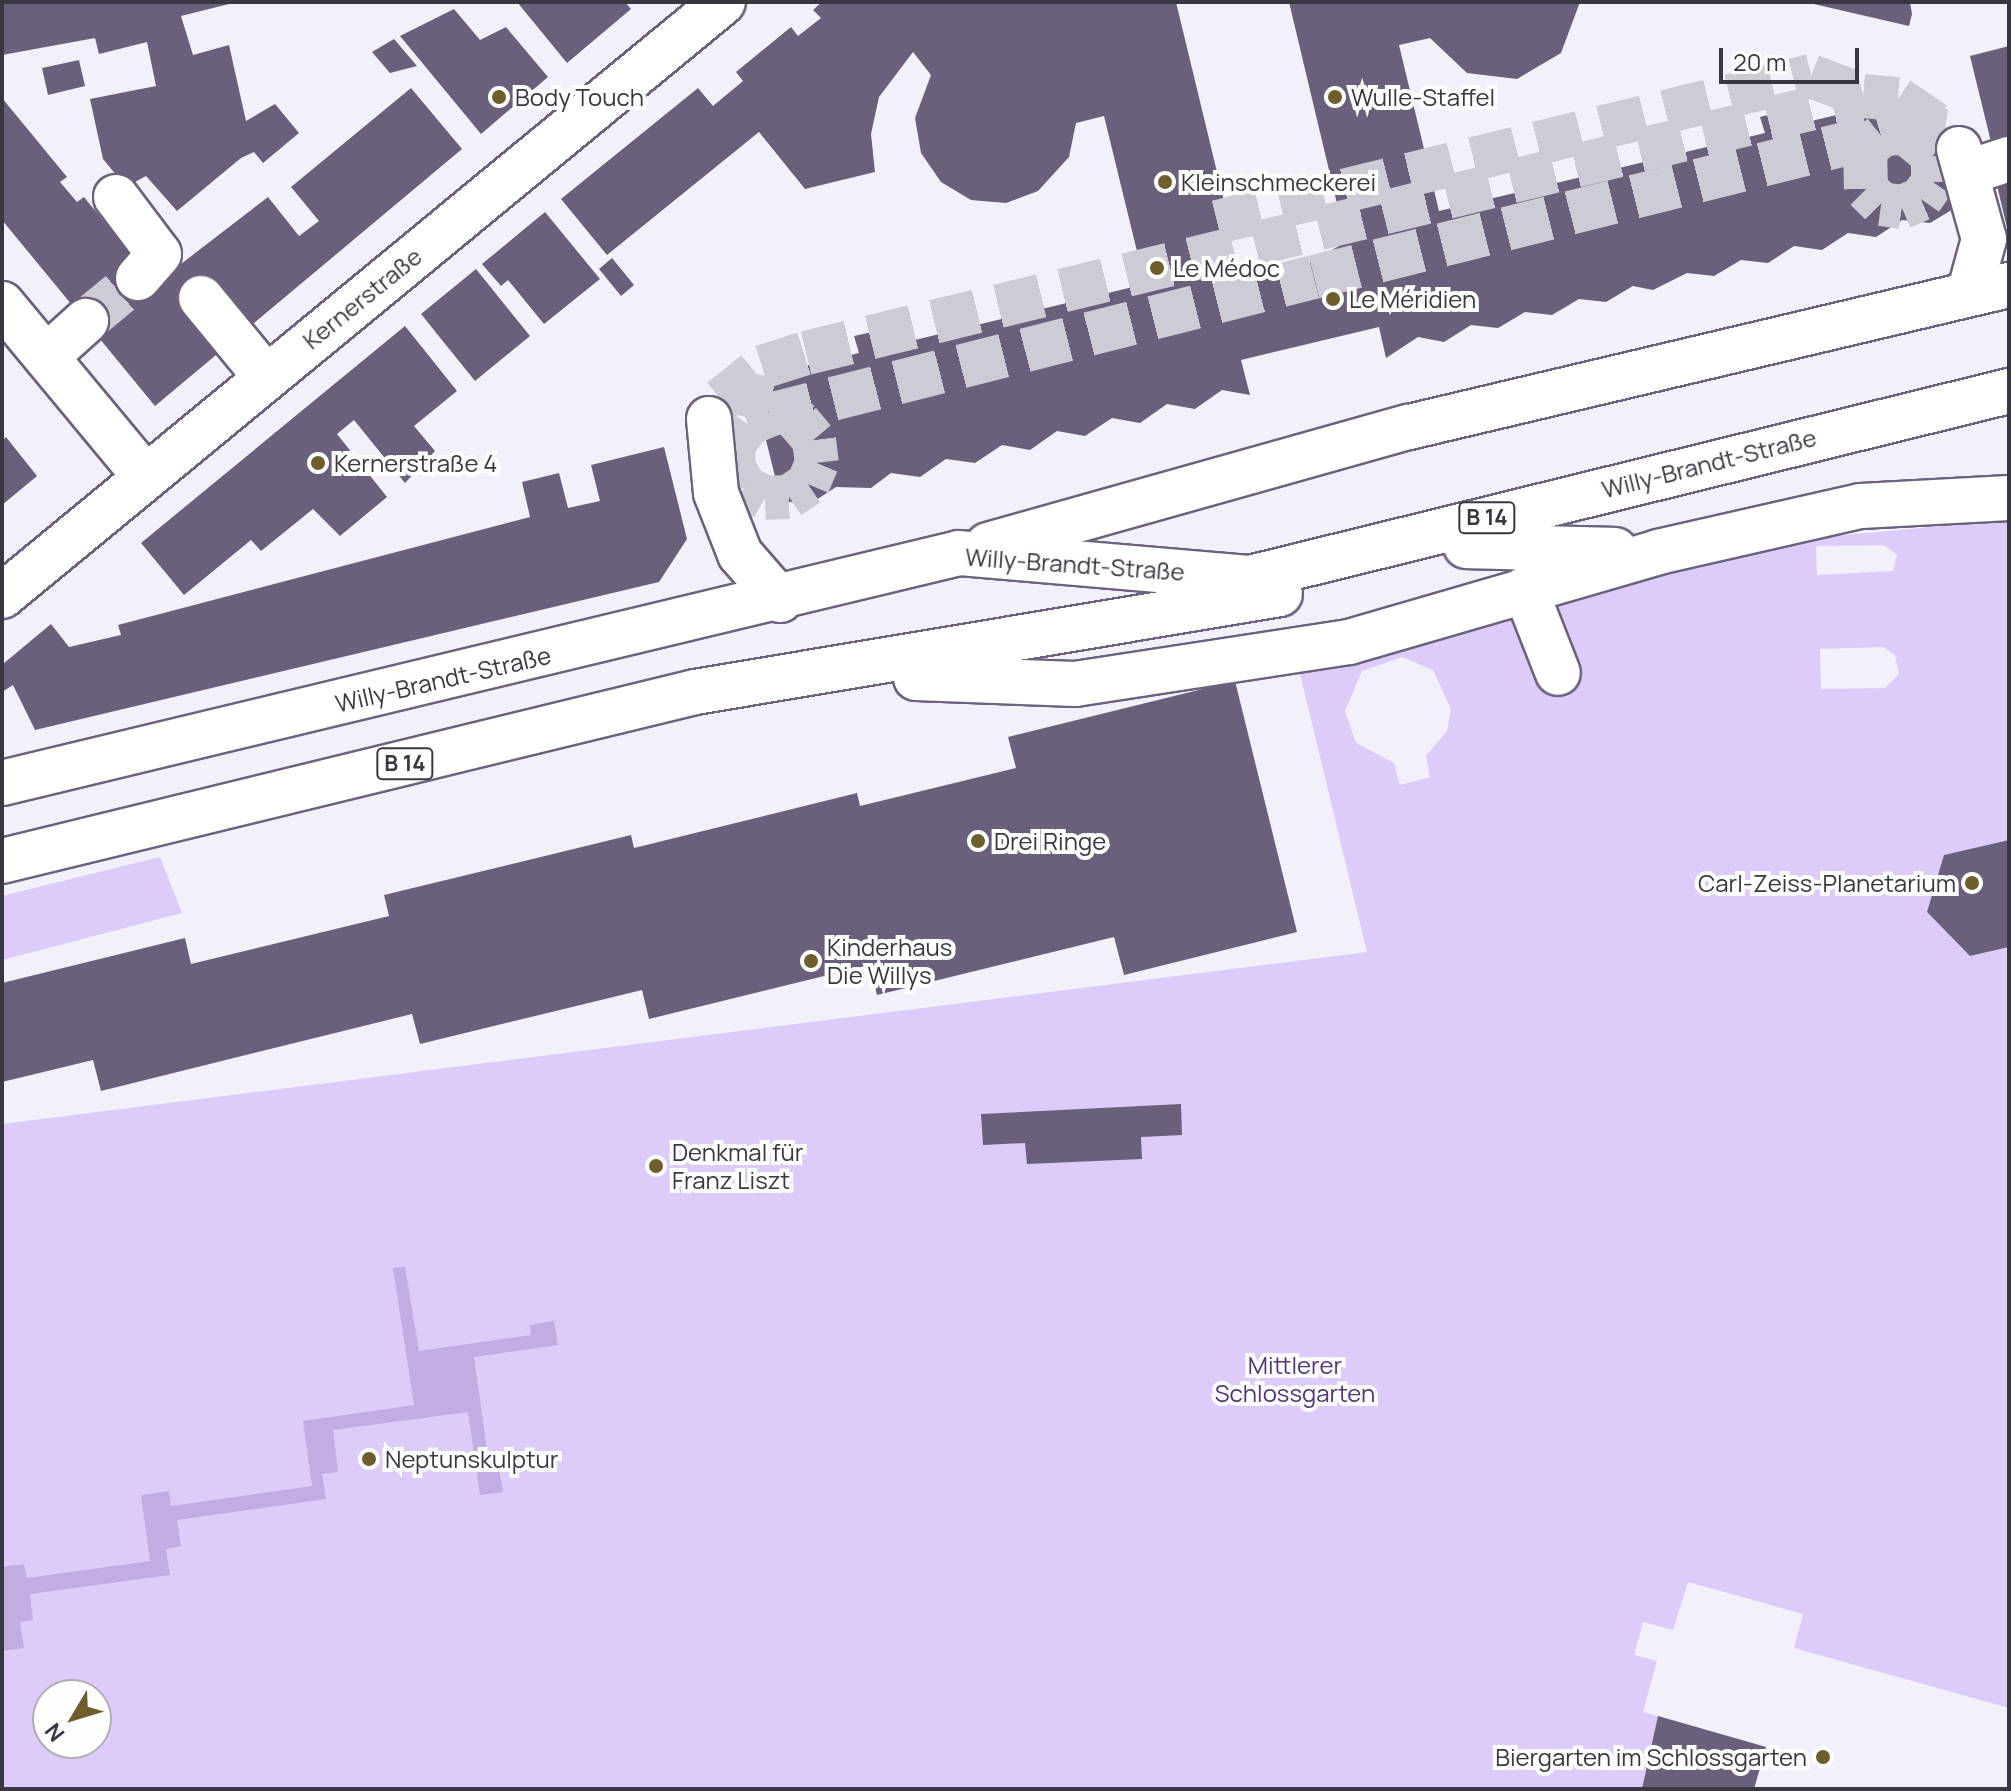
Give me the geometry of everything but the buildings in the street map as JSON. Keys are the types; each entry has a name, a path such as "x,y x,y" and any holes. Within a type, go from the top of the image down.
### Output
{"main road":[{"name":"Kernerstraße","path":"2,596 723,2"},
{"path":"959,553 1409,427 1989,290 1979,160"},
{"path":"116,197 159,254 138,278"},
{"path":"201,298 266,377"},
{"path":"2,304 145,476"},
{"path":"46,357 86,321"},
{"name":"Willy-Brandt-Straße","path":"2,783 780,600 959,553 1250,578 2009,391"},
{"name":"Willy-Brandt-Straße","path":"2,861 695,692 1259,600 1466,546 2009,416"},
{"path":"709,419 716,493 740,554 780,600"},
{"path":"810,674 1075,684 1349,642 1658,552 1861,506 2009,498"},
{"path":"1466,546 1658,552"},
{"path":"1525,589 1558,673"}],"green space":[{"name":"Mittlerer Schlossgarten","path":"2009,520 2009,840 1945,855 1927,912 1970,956 2009,947 2009,1708 1794,1648 1803,1614 1688,1582 1673,1630 1643,1622 1634,1655 1657,1661 1643,1712 1766,1747 1754,1789 2,1789 2,1124 1367,952 1297,661 1800,539","holes":["1884,545 1897,555 1893,571 1817,575 1816,546","1883,647 1895,655 1899,674 1885,688 1821,689 1820,649","1402,657 1433,670 1451,709 1447,731 1426,756 1430,777 1400,785 1394,763 1356,743 1345,711 1362,671"]},
{"path":"160,857 182,913 2,960 2,896"}],"shaded area":[{"path":"405,1267 419,1351 531,1335 530,1325 554,1321 558,1345 474,1357 490,1471 499,1470 503,1492 480,1495 468,1412 333,1430 338,1472 322,1474 326,1499 177,1520 181,1546 166,1549 170,1575 30,1594 33,1620 20,1622 24,1648 2,1651 2,1567 24,1564 27,1578 150,1561 141,1495 169,1491 171,1506 312,1486 303,1421 414,1405 393,1268"}],"tunnel":[{"path":"1217,222 1811,76 1863,96"},
{"path":"721,400 762,367 806,353 1863,96 1898,99 1944,130"},
{"path":"728,390 779,402 799,422 814,440 817,463 808,484 789,497 765,498 745,487 733,467 734,444 748,424 769,415 1314,277 1885,134 1906,133 1933,156 1933,182 1921,199 1902,207 1881,204 1866,189 1865,149 1881,136 1913,126 1945,131"},
{"path":"86,321 138,278"}],"place":[{"name":"Body Touch","path":"499,97"},
{"name":"Wulle-Staffel","path":"1335,97"},
{"name":"Kleinschmeckerei","path":"1165,182"},
{"name":"Le Médoc","path":"1157,268"},
{"name":"Le Méridien","path":"1333,299"},
{"name":"Kernerstraße 4","path":"318,463"},
{"name":"Drei Ringe","path":"978,841"},
{"name":"Carl-Zeiss-Planetarium","path":"1972,883"},
{"name":"Kinderhaus Die Willys","path":"811,961"},
{"name":"Denkmal für Franz Liszt","path":"656,1166"},
{"name":"Neptunskulptur","path":"369,1459"},
{"name":"Biergarten im Schlossgarten","path":"1823,1757"}]}
